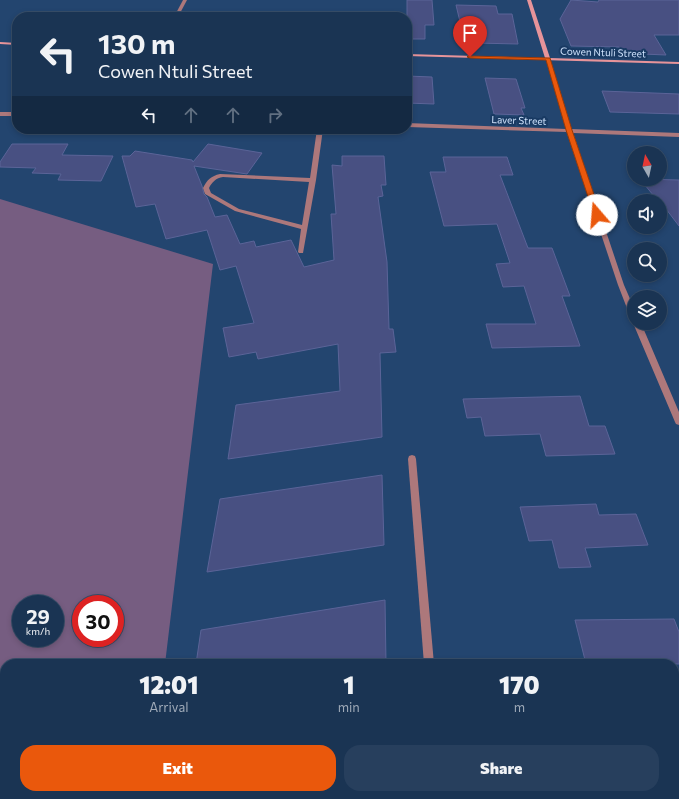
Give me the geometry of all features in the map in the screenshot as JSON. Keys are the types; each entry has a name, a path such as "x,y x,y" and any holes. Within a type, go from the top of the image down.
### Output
{"street":[{"path":"179,12 185,0"},
{"path":"529,0 541,34 569,130 627,299"},
{"path":"0,44 12,44"},
{"name":"Cowen Ntuli Street","path":"412,55 679,63"},
{"path":"0,114 12,114"},
{"name":"Laver Street","path":"412,125 679,135"},
{"path":"301,252 319,134"},
{"path":"305,228 237,210 208,194 206,188 209,181 215,176 312,180"},
{"path":"640,330 677,411 679,422"},
{"path":"412,459 429,659"}],"shaded area":[{"path":"0,199 213,264 166,659 0,659"}],"building":[{"path":"407,0 432,0 434,25 425,25 425,39 412,39 412,12 407,12"},
{"path":"571,0 598,2 599,0 679,0 679,35 654,35 666,55 619,53 619,47 571,46 560,19"},
{"path":"456,5 496,6 498,14 512,14 518,44 475,43 473,26 461,26"},
{"path":"412,76 432,77 434,104 412,103"},
{"path":"485,78 516,79 525,108 521,108 524,115 494,114"},
{"path":"602,91 679,94 679,114 610,112"},
{"path":"12,144 68,144 62,155 113,156 101,181 58,180 61,174 32,173 36,168 0,167 0,162"},
{"path":"208,144 262,153 247,174 194,166 204,194 207,197 215,217 227,215 240,244 254,241 256,247 291,240 304,267 334,260 331,214 336,214 332,165 342,166 342,156 384,156 386,185 381,185 383,196 378,197 387,262 389,329 393,329 396,352 380,353 382,437 228,459 236,405 340,391 338,344 258,359 256,352 229,357 223,328 254,323 236,266 220,270 207,230 166,239 155,204 136,207 122,156 130,156 135,151 192,160 193,162"},
{"path":"443,157 507,157 513,175 500,175 528,248 552,248 570,296 562,296 580,346 492,348 486,324 536,324 524,286 503,287 496,264 510,263 497,224 444,226 430,172 446,172"},
{"path":"667,180 679,180 679,226 667,210 667,194 652,194 646,186 667,186"},
{"path":"580,396 589,426 605,426 615,454 546,456 540,434 485,436 481,417 467,418 463,399"},
{"path":"382,475 384,545 207,572 220,499"},
{"path":"596,504 599,515 636,514 648,545 585,548 591,567 559,568 552,540 529,541 520,507"},
{"path":"385,600 386,659 197,659 201,630"},
{"path":"674,619 679,632 679,659 585,659 575,620"}],"route":[{"path":"470,57 548,59 569,130 597,215"}]}
